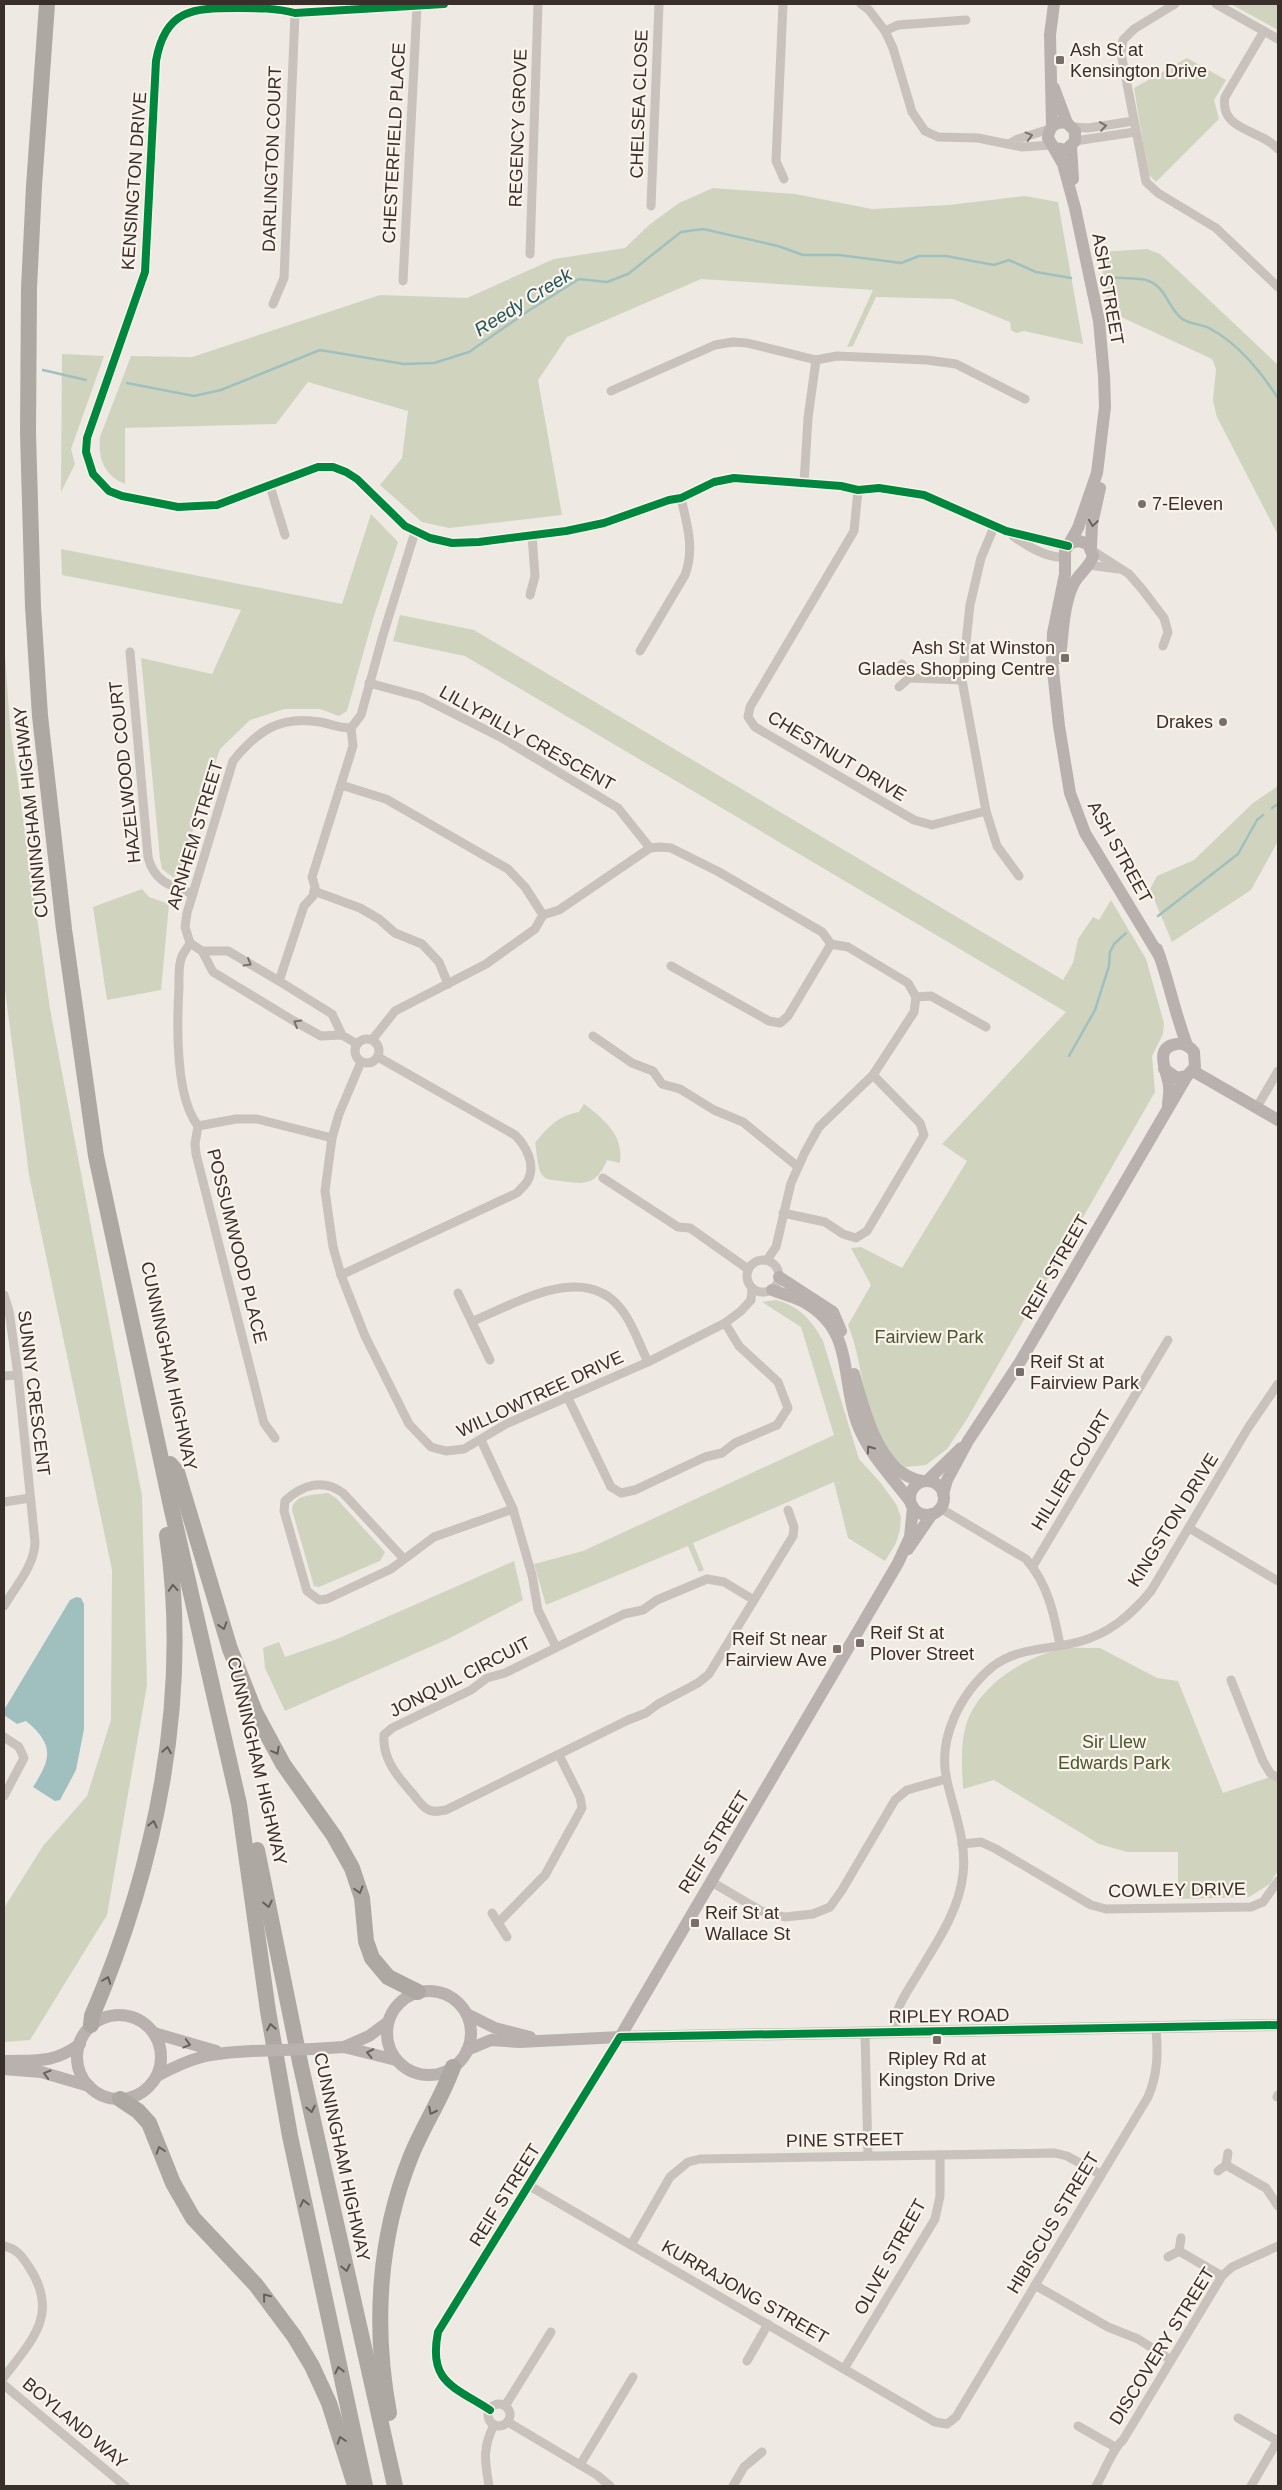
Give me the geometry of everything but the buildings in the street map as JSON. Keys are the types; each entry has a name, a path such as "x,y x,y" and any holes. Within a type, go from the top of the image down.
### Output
{"highway":[{"name":"CUNNINGHAM HIGHWAY","path":"47,4 29,288 30,516 40,706 49,802 96,1156 150,1414 239,1804 268,2011 290,2136 365,2486"},
{"name":"CUNNINGHAM HIGHWAY","path":"82,1044 170,1464 248,1808 300,2062 395,2486"},
{"path":"92,2025 92,2016 121,1943 136,1893 158,1798 171,1720 175,1651 174,1588 164,1507 150,1432 150,1414"},
{"path":"170,1464 177,1472 228,1640 255,1712 283,1764 334,1836 352,1868 362,1898 366,1941 372,1958 388,1977 418,1992"},
{"path":"403,2486 388,2411 381,2352 380,2314 383,2263 389,2229 403,2178 419,2137 453,2067"},
{"path":"120,2099 138,2111 149,2123 173,2183 193,2218 256,2285 294,2336 312,2366 329,2403 355,2486"}],"main road":[{"path":"1051,79 1070,125 1073,144 1066,150 1053,147 1048,138 1051,128 1050,35 1054,4"},
{"path":"1051,128 1057,123 1070,125"},
{"name":"ASH STREET","path":"1073,144 1075,208"},
{"name":"ASH STREET","path":"1053,147 1063,164 1075,208 1099,321 1105,407 1109,429 1107,459 1092,524 1092,549 1087,566 1073,584 1066,609 1056,687"},
{"name":"ASH STREET","path":"1105,407 1097,473 1067,551 1053,633 1052,661 1064,758 1088,822 1160,957 1177,1022 1187,1046"},
{"path":"1087,566 1076,569 1067,551 1084,541 1092,549"},
{"path":"1177,1022 1174,1038 1162,1060 1164,1070 1177,1078 1190,1074 1257,1107 1278,1120"},
{"path":"1169,1048 1178,1044 1187,1046 1196,1057 1190,1074"},
{"name":"REIF STREET","path":"1164,1070 1169,1085 1167,1108"},
{"name":"REIF STREET","path":"943,1494 947,1480 968,1442 1020,1362 1167,1108 1190,1074"},
{"path":"772,1290 803,1301 832,1325 840,1340 856,1421 864,1441 889,1477 921,1514 936,1511 943,1494 937,1484 910,1480 895,1469 871,1431 843,1334 833,1312 779,1277"},
{"name":"REIF STREET","path":"924,1481 968,1442"},
{"path":"911,1504 912,1489 924,1481"},
{"name":"REIF STREET","path":"620,2037 710,1880 759,1804 898,1562 910,1537 911,1504"},
{"name":"REIF STREET","path":"898,1562 936,1511"},
{"path":"4,2069 42,2072 78,2085 88,2086 103,2096 120,2099 142,2093 157,2076 185,2061 222,2052 344,2048 396,2060 411,2071 424,2074 442,2073 453,2067 467,2050 471,2032 467,2014 458,2003 446,1994 432,1991 418,1992 399,2003 388,2022 370,2036 344,2048"},
{"name":"RIPLEY ROAD","path":"467,2014 494,2028 537,2040"},
{"path":"88,2086 78,2067 77,2055 80,2044 92,2025 104,2018 124,2015 144,2023 154,2033 161,2054 157,2076"},
{"path":"388,2022 388,2042 396,2060"},
{"name":"RIPLEY ROAD","path":"467,2050 491,2040 519,2042 620,2037 1278,2025"},
{"path":"154,2033 222,2052"},
{"path":"4,2061 54,2059 63,2056 80,2044"}],"street":[{"name":"KENSINGTON DRIVE","path":"444,4 295,13 276,8 201,8 183,14 175,20 159,44 156,61 145,272 87,438 86,452 94,474 109,491 122,496 178,507 217,505 318,467 332,468 346,472 367,488 395,518 415,532 452,543 532,535 604,522 681,498 714,482 734,478 842,486 858,490 879,488 924,496 1006,531 1036,550 1054,557 1067,551"},
{"name":"REGENCY GROVE","path":"530,254 538,4"},
{"name":"CHELSEA CLOSE","path":"651,206 659,4"},
{"path":"782,4 776,161 784,179"},
{"path":"861,4 869,10 894,48 912,112 925,131 938,137 978,138 1022,148 1053,147"},
{"path":"1175,4 1134,29 1123,40 1121,53 1146,182 1158,193 1216,228 1278,287"},
{"path":"1216,4 1278,39"},
{"name":"CHESTERFIELD PLACE","path":"403,280 417,6"},
{"name":"DARLINGTON COURT","path":"273,304 284,278 295,13"},
{"path":"885,32 898,25 966,20"},
{"path":"1264,31 1225,97 1223,107 1228,119 1277,147"},
{"path":"1070,125 1088,128 1134,121"},
{"path":"1009,144 1018,138 1051,128"},
{"path":"1073,144 1135,132"},
{"path":"611,391 715,345 733,342 798,354 816,360 838,356 927,360 956,364 1025,399"},
{"path":"804,483 808,418 816,360"},
{"path":"270,486 285,535"},
{"name":"CHESTNUT DRIVE","path":"858,490 854,531 750,706 748,717 755,727 914,820 932,825 986,811"},
{"path":"640,650 685,575 690,562 692,543 681,498"},
{"path":"994,526 981,558 970,605 962,680 986,811 998,846 1019,876"},
{"path":"279,981 304,906 313,896 312,877 353,746 351,728 361,714 415,532"},
{"path":"530,595 535,576 532,535"},
{"path":"1092,549 1129,574 1164,618 1168,632 1163,646"},
{"path":"1087,566 1121,570"},
{"name":"HAZELWOOD COURT","path":"130,652 148,857 152,870 162,881 193,894"},
{"path":"902,664 909,678"},
{"path":"909,678 935,681 962,680"},
{"path":"899,688 909,678"},
{"name":"LILLYPILLY CRESCENT","path":"369,683 421,698 510,743 618,808 650,848"},
{"name":"ARNHEM STREET","path":"190,943 185,928 193,894 233,761 248,742 268,728 295,720 322,722 336,728 351,728"},
{"path":"341,786 386,799 508,869 525,887 543,915"},
{"path":"372,1040 395,1011 486,964 535,929 543,915 559,910 650,848 671,848 698,861 822,932 832,944 848,947 908,983 916,997 914,1012 873,1075 820,1127 797,1166 783,1213 776,1247 766,1260"},
{"path":"314,891 360,908 395,933 422,944 439,962 448,984"},
{"path":"190,943 202,950 228,951 279,981 332,1014 342,1035 357,1044"},
{"name":"POSSUMWOOD PLACE","path":"190,943 182,956 179,970 176,1016 180,1065 188,1108 198,1126 195,1144 196,1154 264,1423 275,1438"},
{"path":"671,966 769,1022 780,1023 788,1016 832,944"},
{"path":"202,950 213,972 321,1036 342,1035"},
{"path":"916,997 931,996 986,1027"},
{"path":"593,1036 632,1063 653,1071 662,1084 680,1089 714,1110 743,1122 797,1166"},
{"path":"362,1040 372,1040 378,1045 378,1057 371,1063 361,1062 355,1054 357,1044 362,1040"},
{"path":"341,1275 517,1193 528,1180 530,1165 526,1147 515,1135 378,1057"},
{"name":"WILLOWTREE DRIVE","path":"361,1062 339,1114 332,1138 325,1191 333,1246 341,1275 365,1336 409,1424 431,1447 446,1451 464,1449 506,1424 648,1362 725,1323 742,1312 751,1300 752,1289"},
{"path":"1257,1107 1278,1071"},
{"path":"783,1213 825,1222 843,1234 856,1238 867,1231 924,1134 920,1123 873,1075"},
{"path":"198,1126 236,1119 257,1119 332,1138"},
{"path":"603,1178 678,1226 690,1228 748,1269"},
{"path":"759,1260 766,1260 776,1266 779,1277 772,1290 762,1293 752,1289 746,1280 748,1269 759,1260"},
{"path":"473,1321 552,1289 573,1286 589,1287 607,1295 624,1312 648,1362"},
{"path":"458,1293 490,1360"},
{"name":"SUNNY CRESCENT","path":"4,1295 9,1311 18,1375 35,1552 4,1606"},
{"path":"567,1396 611,1487 621,1493 635,1490 705,1457 722,1452 735,1443 777,1425 788,1408 778,1382 739,1346 725,1323"},
{"name":"HILLIER COURT","path":"1032,1566 1168,1340"},
{"path":"4,1376 18,1375"},
{"name":"KINGSTON DRIVE","path":"896,2032 900,2005 947,1924 958,1900 964,1861 962,1844 946,1779 947,1742 960,1703 975,1683 993,1667 1007,1658 1038,1647 1060,1645 1096,1636 1114,1627 1126,1618 1150,1591 1248,1428 1278,1384"},
{"path":"481,1440 513,1509 532,1575 538,1610 556,1647"},
{"path":"404,1559 343,1493 332,1484 319,1484 300,1490 285,1501 284,1511 286,1520 307,1591 319,1600 327,1599 391,1569 434,1537 513,1509"},
{"path":"4,1502 30,1498"},
{"path":"754,1600 793,1536 794,1527 788,1510"},
{"path":"936,1511 1026,1559 1042,1581 1049,1598 1060,1645"},
{"path":"1189,1528 1278,1581"},
{"name":"JONQUIL CIRCUIT","path":"707,1579 724,1582 754,1600 709,1674 698,1683 658,1704 646,1713 628,1720 446,1810 436,1812 426,1809 400,1780 390,1764 383,1747 384,1735 392,1728 471,1690 487,1678 505,1673 556,1647 624,1614 644,1610 657,1600 707,1579"},
{"path":"1231,1680 1263,1761 1270,1773 1278,1778"},
{"path":"4,1737 19,1747 24,1758 4,1796"},
{"path":"498,1923 545,1875 582,1808 580,1797 559,1755"},
{"path":"710,1880 761,1912 785,1917 813,1914 830,1907 895,1800 907,1790 946,1779"},
{"name":"COWLEY DRIVE","path":"962,1844 981,1842 996,1848 1091,1905 1106,1909 1251,1907 1263,1902 1278,1881"},
{"path":"492,1912 507,1938"},
{"name":"HIBISCUS STREET","path":"947,2424 956,2417 1100,2174 1148,2097 1155,2080 1157,2065 1156,2028"},
{"path":"865,2032 868,2155"},
{"name":"REIF STREET","path":"490,2410 453,2387 440,2373 434,2353 438,2332 620,2037"},
{"name":"PINE STREET","path":"631,2245 670,2177 688,2162 700,2159 1055,2153 1067,2156 1100,2174"},
{"path":"1218,2171 1226,2165 1228,2153"},
{"name":"OLIVE STREET","path":"844,2369 935,2219 940,2196 940,2155"},
{"path":"1226,2165 1266,2188 1278,2206"},
{"name":"KURRAJONG STREET","path":"528,2185 935,2422 947,2424"},
{"path":"1179,2251 1181,2238"},
{"path":"4,2246 20,2253 35,2276 44,2304 36,2334 4,2377"},
{"name":"DISCOVERY STREET","path":"1096,2486 1112,2458 1115,2447 1123,2440 1222,2276 1232,2267 1278,2246"},
{"path":"1168,2257 1179,2251"},
{"path":"1179,2251 1222,2276"},
{"path":"1035,2285 1108,2326 1138,2339 1171,2360"},
{"path":"746,2361 768,2324"},
{"path":"506,2406 551,2332"},
{"path":"580,2465 633,2377"},
{"name":"BOYLAND WAY","path":"4,2385 125,2486"},
{"path":"498,2404 506,2406 510,2412 508,2422 503,2426 494,2425 488,2417 490,2410 498,2404"},
{"path":"1238,2418 1278,2441 1251,2486"},
{"path":"508,2422 580,2465 610,2486"},
{"path":"489,2486 484,2457 486,2440 494,2425"},
{"path":"1078,2426 1115,2447"},
{"path":"733,2486 744,2467 762,2452"}],"green space":[{"path":"1231,4 1278,4 1278,30"},
{"path":"1187,58 1226,80 1214,100 1219,119 1156,182 1148,174 1134,88"},
{"path":"713,188 795,194 872,209 949,205 1025,196 1058,202 1083,344 1024,331 1016,333 1011,330 1010,322 953,299 876,297 853,346 847,347 873,290 701,279 567,337 538,380 562,515 449,528 422,522 380,485 402,458 408,411 308,382 276,424 125,428 125,484 107,471 101,459 100,437 131,356 192,357 380,295 467,298 554,259 625,248 649,225 679,203"},
{"path":"1147,249 1160,254 1278,365 1278,535 1217,417 1213,401 1216,369 1212,359 1108,311 1100,252"},
{"path":"62,354 104,356 71,449 75,464 61,492"},
{"path":"371,514 398,542 372,622 347,711 339,716 320,709 284,709 250,720 220,749 180,869 174,878 162,869 160,859 141,658 212,674 241,610 62,575 61,549 342,604"},
{"name":"Fairview Park","path":"400,615 474,630 1063,980 1073,963 1078,939 1093,917 1099,920 1111,900 1146,959 1164,1023 1163,1034 1152,1056 1155,1092 967,1419 947,1449 926,1465 905,1467 885,1448 877,1434 867,1404 857,1356 848,1325 871,1285 851,1248 861,1247 902,1268 967,1161 942,1144 1066,1012 465,656 393,641"},
{"path":"4,641 10,726 50,1009 142,1496 147,1685 107,1915 30,2040 4,2042 4,1908 43,1846 87,1796 111,1720 112,1570 29,1175 4,982"},
{"path":"1278,786 1278,841 1251,890 1172,942 1150,889 1157,876 1194,860 1253,803"},
{"path":"142,889 149,897 169,904 161,990 107,1000 93,907"},
{"path":"584,1104 605,1122 616,1136 619,1144 620,1163 607,1160 599,1174 590,1181 577,1183 547,1179 541,1173 535,1143 559,1119 579,1112"},
{"path":"776,1300 798,1310 819,1333 859,1459 880,1482 896,1504 901,1517 900,1530 896,1543 885,1561 848,1538 834,1482 693,1543 704,1570 699,1572 688,1546 546,1605 534,1564 583,1551 834,1435 801,1327 762,1302"},
{"path":"328,1493 336,1498 385,1552 380,1561 319,1587 314,1586 292,1510 293,1505 300,1498"},
{"path":"514,1561 523,1600 448,1639 285,1711 265,1668 263,1648 279,1642 285,1657 337,1639"},
{"name":"Sir Llew Edwards Park","path":"1067,1648 1100,1648 1157,1678 1178,1681 1223,1793 1270,1777 1278,1783 1278,1870 1270,1884 1249,1897 1178,1899 1178,1852 1127,1852 1099,1844 994,1780 963,1789 962,1749 966,1725 972,1711 992,1686 1018,1666 1047,1653"}],"water":[{"path":"76,1597 81,1598 84,1604 84,1729 76,1770 60,1800 55,1801 33,1787 44,1768 47,1752 46,1745 26,1721 17,1724 4,1715 4,1710 70,1600"}],"waterway":[{"name":"Reedy Creek","path":"127,383 194,396 221,390 320,350 404,364 434,363 469,352 528,311 579,279 607,282 628,274 681,232 703,229 778,246 803,255 839,255 901,263 919,256 946,256 994,265 1009,260 1036,272 1071,278"},
{"name":"Reedy Creek","path":"1100,277 1142,279 1153,283 1162,291 1172,308 1181,318 1220,334 1239,350 1256,368 1278,398"},
{"name":"Reedy Creek","path":"43,370 86,380"},
{"path":"1272,808 1278,804"},
{"path":"1158,916 1238,854 1257,820 1263,815"},
{"path":"1069,1056 1095,1010 1109,966 1110,952 1114,944 1126,933"}],"cycle path":[{"path":"444,4 295,13 260,8 207,9 183,15 174,21 166,31 160,44 156,61 145,272 87,438 86,452 93,474 109,491 122,496 178,507 217,505 318,467 333,467 357,479 405,526 430,538 452,543 479,542 566,531 604,523 669,500 681,498 714,482 734,478 841,486 858,490 879,488 924,495 1006,531 1068,546"},
{"path":"490,2410 446,2381 440,2372 437,2362 438,2332 620,2037 1278,2025"}],"place":[{"name":"Ash St at Kensington Drive","path":"1060,60"},
{"name":"7-Eleven","path":"1142,504"},
{"name":"Ash St at Winston Glades Shopping Centre","path":"1065,658"},
{"name":"Drakes","path":"1223,722"},
{"name":"Reif St at Fairview Park","path":"1020,1372"},
{"name":"Reif St at Plover Street","path":"860,1643"},
{"name":"Reif St near Fairview Ave","path":"837,1649"},
{"name":"Reif St at Wallace St","path":"695,1923"},
{"name":"Ripley Rd at Kingston Drive","path":"937,2040"}]}
